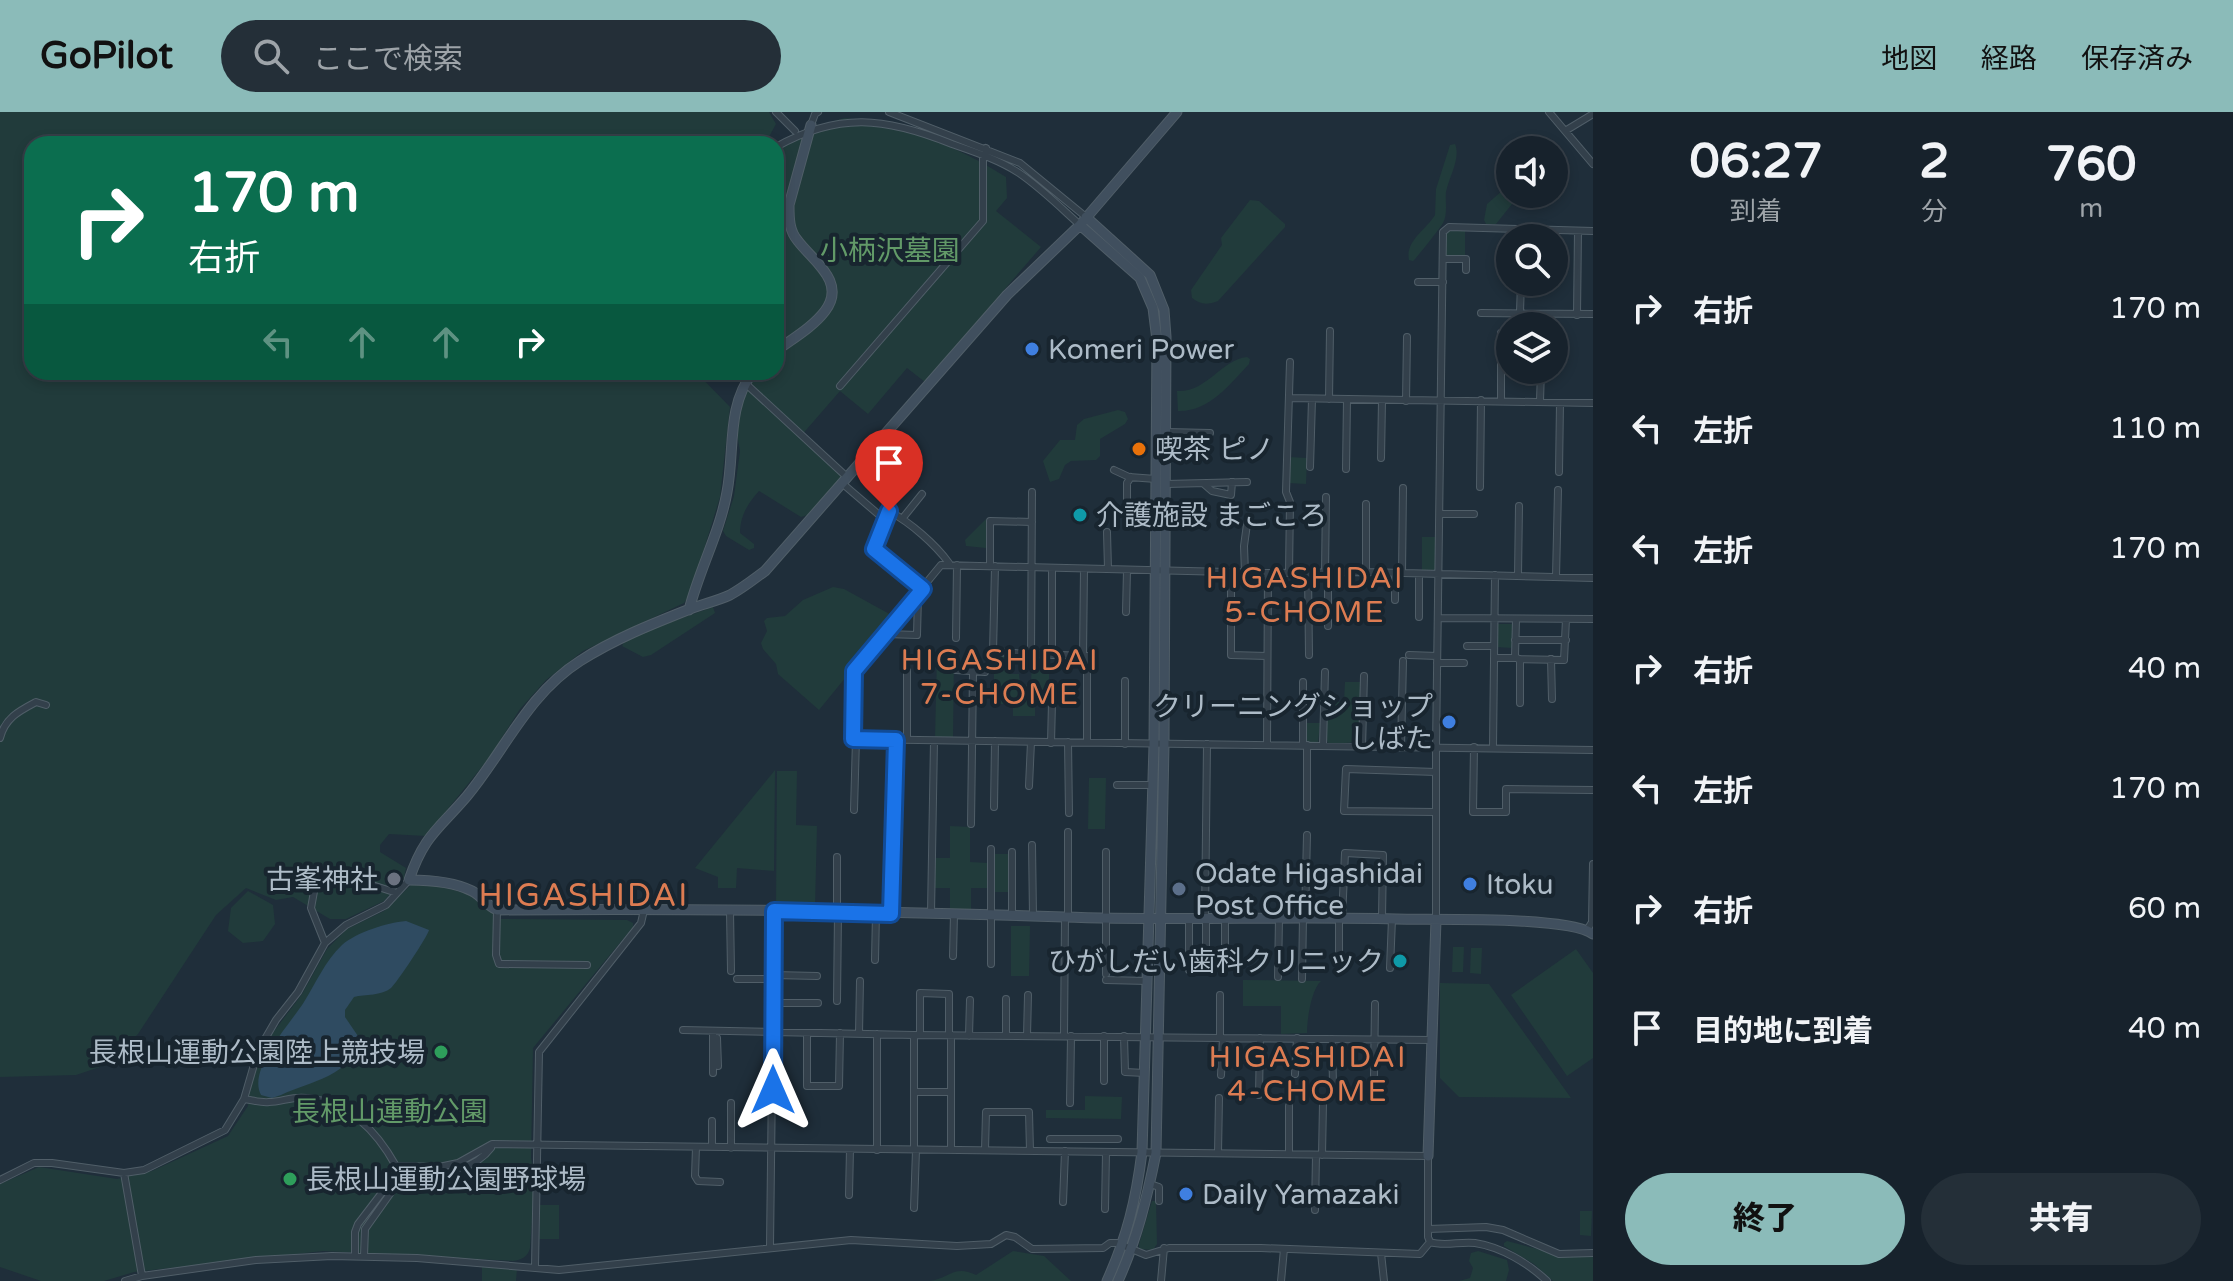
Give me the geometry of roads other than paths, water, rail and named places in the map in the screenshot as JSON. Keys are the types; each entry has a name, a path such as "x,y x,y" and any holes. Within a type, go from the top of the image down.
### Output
{"street":[{"path":"776,112 795,131"},
{"path":"784,345 823,314 832,296 826,272 797,240 789,217 789,205 811,125 818,112"},
{"path":"889,112 1027,168 1140,278 1153,308 1157,340 1156,479 1161,570"},
{"path":"0,1180 34,1163 124,1173 144,1170 225,1130 244,1099 258,1051 276,1020 298,992 325,943 346,925 386,905 409,880 428,836 466,796 537,698 577,662 632,632 728,596 765,571 1007,295 1083,221 1177,112"},
{"path":"1549,112 1592,159"},
{"path":"1565,131 1593,114"},
{"path":"784,140 795,131 822,119 844,116 884,119 985,152"},
{"path":"840,386 983,221 985,152"},
{"path":"1083,221 1150,275 1164,310 1166,337 1166,484 1161,570 1156,919 1148,981 1142,1152 1128,1248 1107,1281"},
{"path":"125,1281 256,1260 364,1256 559,1270 851,1240 980,1245 991,1244 1006,1235 1015,1237 1032,1249 1103,1248 1110,1243 1146,1255 1164,1248 1420,1254 1430,1242 1428,1156 1436,920 1443,232 1449,227 1496,228"},
{"path":"1568,231 1593,231"},
{"path":"1577,315 1578,231"},
{"path":"1443,259 1466,259 1466,270"},
{"path":"1418,282 1443,282"},
{"path":"1520,312 1521,296"},
{"path":"1481,313 1496,313"},
{"path":"1568,315 1593,314"},
{"path":"1329,399 1330,331"},
{"path":"1406,401 1407,337"},
{"path":"1289,573 1290,502 1286,492 1290,362"},
{"path":"689,610 727,492 733,422 747,380"},
{"path":"745,383 885,520"},
{"path":"1501,384 1501,401"},
{"path":"1540,401 1541,384"},
{"path":"1289,398 1593,403"},
{"path":"1310,467 1312,399"},
{"path":"1346,469 1347,399"},
{"path":"1381,458 1382,400"},
{"path":"1480,487 1481,400"},
{"path":"1559,472 1560,403"},
{"path":"1166,432 1210,433"},
{"path":"1114,470 1131,477 1156,479"},
{"path":"1127,513 1127,483 1131,477"},
{"path":"1204,484 1212,491 1231,495 1232,482"},
{"path":"1166,484 1247,482"},
{"path":"1395,600 1403,488"},
{"path":"1556,577 1558,490"},
{"path":"1031,654 1032,492"},
{"path":"902,519 922,494"},
{"path":"1326,497 1328,626"},
{"path":"1366,504 1366,572"},
{"path":"1518,576 1519,506"},
{"path":"920,593 874,549 889,511 953,564 956,638"},
{"path":"1440,514 1474,514"},
{"path":"1032,522 990,521 993,652 1087,656 1087,742"},
{"path":"1245,573 1247,524"},
{"path":"1107,532 1108,569"},
{"path":"1593,578 941,565 854,671 853,739 1593,750"},
{"path":"1052,568 1052,655"},
{"path":"1083,656 1084,569"},
{"path":"1126,612 1127,570"},
{"path":"1231,572 1231,655 1267,656"},
{"path":"1267,745 1268,573"},
{"path":"1308,573 1309,655"},
{"path":"1419,574 1419,617"},
{"path":"1493,747 1495,575"},
{"path":"886,634 917,635 920,593"},
{"path":"1438,618 1593,619"},
{"path":"1494,658 1564,660 1566,619"},
{"path":"1516,620 1520,703"},
{"path":"1515,640 1566,640"},
{"path":"1467,646 1494,646"},
{"path":"1409,655 1464,663"},
{"path":"1551,659 1552,699"},
{"path":"1401,748 1403,661"},
{"path":"956,670 985,672"},
{"path":"907,671 907,740"},
{"path":"971,824 973,672"},
{"path":"1323,746 1325,672"},
{"path":"1362,748 1364,676"},
{"path":"1125,681 1125,744"},
{"path":"1303,682 1307,807"},
{"path":"0,738 4,724 19,711 36,702 46,705"},
{"path":"1051,743 1052,702"},
{"path":"854,810 856,739"},
{"path":"891,914 896,740"},
{"path":"931,913 934,741"},
{"path":"994,807 995,741"},
{"path":"1029,786 1031,742"},
{"path":"1068,742 1069,813"},
{"path":"1206,966 1207,744"},
{"path":"1118,1281 1150,1184 1156,1153 1159,1037 1153,785 1159,745"},
{"path":"1474,747 1473,812 1506,812 1506,789 1593,790"},
{"path":"1435,812 1344,811 1346,769 1436,772"},
{"path":"1117,785 1153,785"},
{"path":"1068,832 1066,917 1070,1103"},
{"path":"1302,979 1307,835"},
{"path":"1032,845 1033,916"},
{"path":"991,849 991,964"},
{"path":"1012,852 1012,914"},
{"path":"1106,852 1106,977 1148,981"},
{"path":"1339,956 1345,853 1383,855 1390,968"},
{"path":"837,857 837,1001"},
{"path":"409,880 432,880 472,891 487,906 497,910 991,913 1156,919 1304,917 1556,923 1590,932 1593,864"},
{"path":"325,943 311,908 317,875 338,874 397,893"},
{"path":"497,910 496,955 499,964 587,965"},
{"path":"535,1267 539,1052 641,923 644,910"},
{"path":"730,911 731,971"},
{"path":"770,1247 774,911"},
{"path":"875,960 876,913"},
{"path":"953,956 954,914"},
{"path":"1278,977 1279,918"},
{"path":"1189,919 1189,970"},
{"path":"1225,919 1225,968"},
{"path":"737,979 817,976"},
{"path":"859,1034 860,981"},
{"path":"914,1208 914,1092 920,993 949,994 951,1150"},
{"path":"1027,1036 1028,995"},
{"path":"1220,995 1221,1075"},
{"path":"1006,999 1006,1036"},
{"path":"969,1036 970,1000"},
{"path":"774,1003 818,1003"},
{"path":"1374,1075 1375,1004"},
{"path":"683,1030 1433,1040"},
{"path":"715,1031 718,1066"},
{"path":"713,1073 715,1031"},
{"path":"807,1033 807,1086 839,1086 840,1033"},
{"path":"877,1034 877,1150"},
{"path":"1104,1036 1104,1081"},
{"path":"1124,1036 1125,1072 1145,1073"},
{"path":"1259,1095 1260,1038"},
{"path":"1295,1074 1297,1038"},
{"path":"1332,1039 1333,1084"},
{"path":"914,1092 951,1092"},
{"path":"244,1099 269,1103 305,1097 355,1114 371,1129 396,1166 398,1175 395,1188 365,1229 364,1256"},
{"path":"1218,1153 1219,1098"},
{"path":"731,1103 731,1148"},
{"path":"1315,1210 1323,1103"},
{"path":"1289,1106 1289,1154"},
{"path":"985,1150 986,1112 1029,1112 1030,1151"},
{"path":"712,1121 712,1147"},
{"path":"1050,1139 1118,1139"},
{"path":"1082,1139 1082,1151"},
{"path":"396,1166 418,1174 442,1173 482,1158 492,1144 1428,1156"},
{"path":"696,1147 695,1176 698,1181 720,1182"},
{"path":"849,1195 850,1149"},
{"path":"1063,1202 1065,1151"},
{"path":"1105,1209 1106,1152"},
{"path":"355,1256 358,1224 387,1186 396,1166"},
{"path":"124,1173 142,1276"},
{"path":"1150,1184 1159,1187 1159,1201"},
{"path":"1428,1229 1494,1229 1559,1254 1593,1253"},
{"path":"1430,1242 1476,1243 1490,1247 1531,1267 1547,1281"},
{"path":"1161,1281 1164,1248"},
{"path":"1281,1281 1284,1249"},
{"path":"1381,1253 1384,1281"},
{"path":"559,1270 559,1281"}],"water":[{"path":"406,921 429,930 391,988 378,994 354,997 345,1010 345,1017 360,1039 349,1061 329,1076 281,1095 272,1098 261,1095 258,1084 265,1060 336,951 364,932"}],"place":[{"name":"Komeri Power","path":"1032,349"},
{"name":"喫茶 ピノ","path":"1139,449"},
{"name":"介護施設 まごころ","path":"1080,515"},
{"name":"クリーニングショップ しばた","path":"1449,722"},
{"name":"古峯神社","path":"394,879"},
{"name":"Itoku","path":"1470,884"},
{"name":"Odate Higashidai Post Office","path":"1179,889"},
{"name":"ひがしだい歯科クリニック","path":"1400,961"},
{"name":"長根山運動公園陸上競技場","path":"441,1052"},
{"name":"長根山運動公園野球場","path":"290,1179"},
{"name":"Daily Yamazaki","path":"1186,1194"}],"district":[{"name":"HIGASHIDAI 5-CHOME","path":"1305,595"},
{"name":"HIGASHIDAI 7-CHOME","path":"1000,677"},
{"name":"HIGASHIDAI","path":"584,895"},
{"name":"HIGASHIDAI 4-CHOME","path":"1308,1074"}],"park label":[{"name":"小柄沢墓園","path":"890,250"},
{"name":"長根山運動公園","path":"390,1111"}]}
